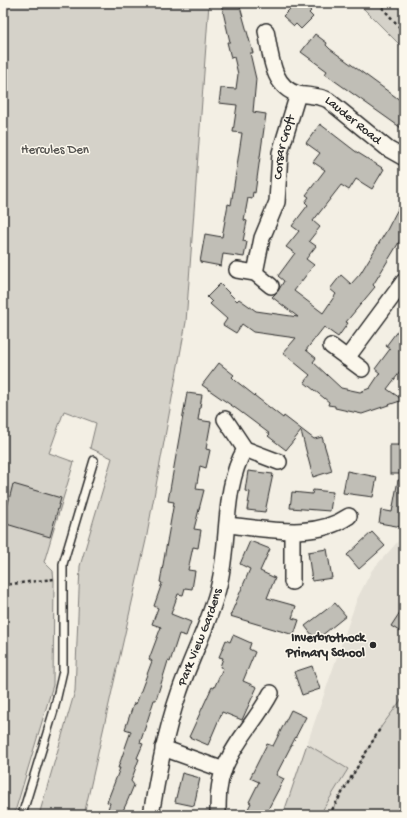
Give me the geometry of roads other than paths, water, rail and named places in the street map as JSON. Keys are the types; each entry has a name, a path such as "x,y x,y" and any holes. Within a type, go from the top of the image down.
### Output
{"street":[{"path":"266,31 273,66 279,80 284,86 298,94"},
{"name":"Lauder Road","path":"298,94 319,96 328,100 388,149 404,158"},
{"name":"Corsar Croft","path":"255,272 262,238 277,202 280,153 298,94"},
{"path":"237,270 255,272 271,286"},
{"path":"347,358 404,281"},
{"path":"331,346 362,368"},
{"path":"225,419 245,449 279,462"},
{"name":"Park View Gardens","path":"151,815 163,748 179,692 220,584 228,525 230,495 235,469 245,449"},
{"path":"228,525 292,532 328,527 349,516"},
{"path":"292,532 292,582"},
{"path":"218,815 218,792 224,770 233,751 271,693"},
{"path":"163,748 224,770"}],"lane":[{"path":"22,815 54,710 63,671 63,564 94,460"}],"place":[{"name":"Inverbrothock Primary School","path":"373,645"}],"park label":[{"name":"Hercules Den","path":"55,150"}]}
